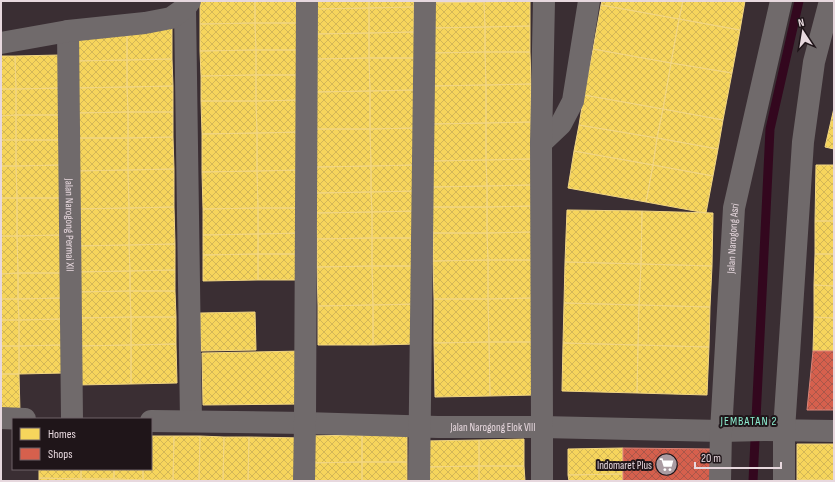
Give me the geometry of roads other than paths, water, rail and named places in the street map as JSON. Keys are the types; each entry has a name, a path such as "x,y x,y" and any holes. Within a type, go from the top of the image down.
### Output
{"street":[{"path":"304,481 307,1"},
{"path":"419,481 425,1"},
{"path":"542,481 541,143 544,1"},
{"path":"541,143 561,124 573,101 589,1"},
{"name":"Jalan Narogong Asri","path":"720,481 728,431 734,208 781,1"},
{"path":"784,481 775,430 803,142 814,62 830,1"},
{"path":"1,43 68,31 145,24 171,18 187,5"},
{"path":"187,5 191,421"},
{"name":"Jalan Narogong Permai XII","path":"68,31 72,418"},
{"path":"1,418 12,418"},
{"name":"Jalan Narogong Elok VIII","path":"152,421 305,423 438,427 834,431"}],"waterway":[{"path":"753,481 770,129 799,1"}],"place":[{"name":"Indomaret Plus","path":"667,465"}],"district":[{"name":"JEMBATAN 2","path":"749,421"}]}
